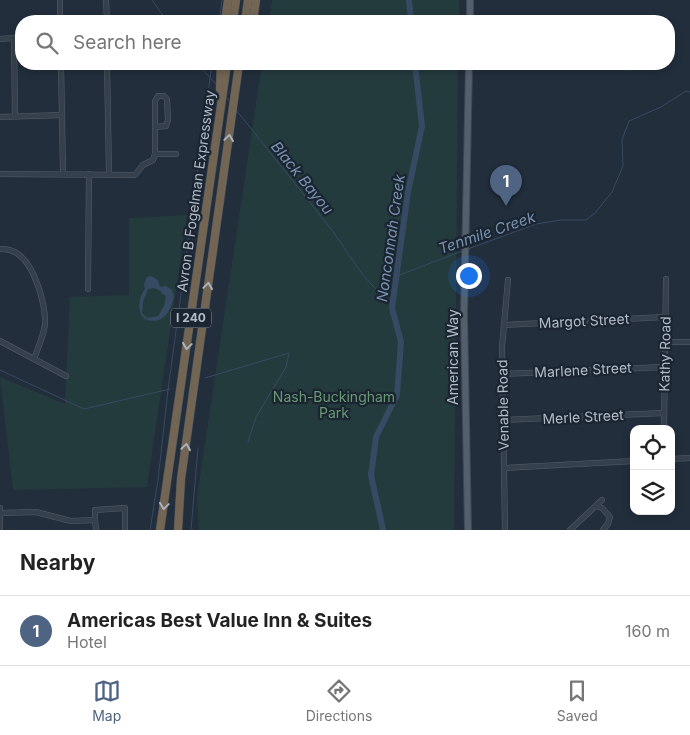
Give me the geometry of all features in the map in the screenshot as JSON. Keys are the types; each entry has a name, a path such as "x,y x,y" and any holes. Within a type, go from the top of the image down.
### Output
{"highway":[{"path":"226,15 228,0"},
{"path":"234,15 236,0"},
{"path":"246,15 248,0"},
{"path":"254,15 256,0"},
{"name":"Avron B Fogelman Expressway","path":"160,530 221,107 222,70"},
{"name":"Avron B Fogelman Expressway","path":"178,530 181,480 232,120 237,70"},
{"path":"236,82 242,70"}],"main road":[{"path":"470,0 470,15"},
{"name":"American Way","path":"468,530 464,358 469,70"}],"street":[{"path":"60,0 60,15"},
{"path":"106,0 107,15"},
{"path":"0,39 14,38 15,116"},
{"path":"61,70 63,174"},
{"path":"107,70 109,174"},
{"path":"0,174 137,174 140,167 152,160 156,154 155,127 155,101 158,96 164,96 167,99 168,122 164,126 155,127"},
{"path":"0,117 62,115"},
{"path":"156,154 176,154"},
{"path":"88,289 89,174"},
{"path":"0,249 17,252 24,259 41,295 45,324 34,359"},
{"name":"Kathy Road","path":"664,425 666,279"},
{"name":"Venable Road","path":"505,530 502,374 508,280"},
{"name":"Margot Street","path":"504,324 665,317"},
{"path":"0,341 66,376"},
{"path":"664,342 690,342"},
{"name":"Marlene Street","path":"502,374 664,367"},
{"name":"Merle Street","path":"503,420 664,413"},
{"path":"675,459 690,458"},
{"path":"505,468 630,462"},
{"path":"570,530 602,500"},
{"path":"596,506 602,508 610,517 608,524 602,530"},
{"path":"96,530 95,510 125,508 125,530"},
{"path":"0,530 0,511 36,512 71,521 96,520"}],"green space":[{"path":"272,0 459,0 459,15 270,15"},
{"name":"Nash-Buckingham Park","path":"261,70 458,70 454,530 199,530 197,497"},
{"path":"187,215 147,487 13,490 0,377 65,404 70,297 129,295 129,218"}],"water":[{"path":"151,276 158,280 160,287 166,286 172,290 174,296 168,312 156,321 145,319 139,308 147,277","holes":["154,288 166,296 164,306 158,316 147,318 142,313 143,302 148,289"]}],"waterway":[{"name":"Black Bayou","path":"152,0 163,15"},
{"path":"220,15 222,0"},
{"name":"Nonconnah Creek","path":"409,0 410,15"},
{"name":"Black Bayou","path":"203,70 217,85"},
{"path":"150,530 211,70"},
{"name":"Black Bayou","path":"383,530 371,475 376,437 397,395 401,342 392,308 408,192 422,126 416,70"},
{"name":"Tenmile Creek","path":"468,249 536,224 561,220 586,220 595,213 612,192 623,166 622,140 629,121 661,107 686,91 690,92"},
{"name":"Black Bayou","path":"225,96 231,103"},
{"name":"Black Bayou","path":"236,110 334,233 367,280 393,302"},
{"name":"Tenmile Creek","path":"397,276 462,251"},
{"path":"205,378 289,353 286,367 256,417 248,442"},
{"path":"0,370 84,409 170,389"},
{"path":"191,530 198,448"}],"place":[{"name":"Americas Best Value Inn & Suites","path":"506,206"}]}
